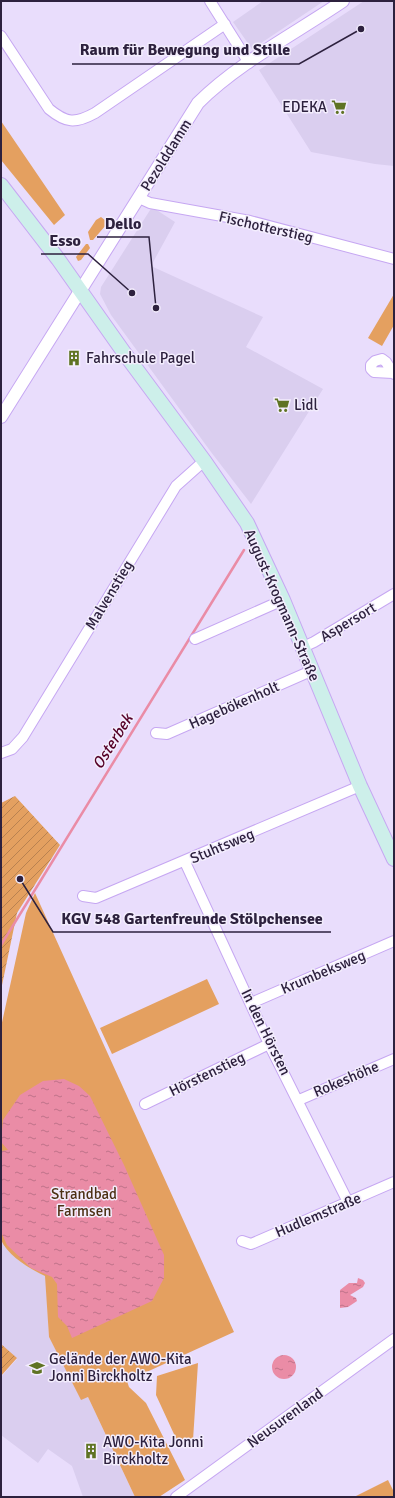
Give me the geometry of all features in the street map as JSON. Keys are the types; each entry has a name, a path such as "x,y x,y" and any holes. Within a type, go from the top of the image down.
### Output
{"main road":[{"name":"August-Krogmann-Straße","path":"1,186 58,259 247,523 282,600 360,786 394,859"}],"street":[{"path":"210,1 249,63"},
{"name":"Pezolddamm","path":"1,417 198,103 223,81 343,1"},
{"path":"1,36 49,109 58,116 71,121 83,119 93,114 225,24"},
{"name":"Fischotterstieg","path":"139,198 150,203 250,221 394,259"},
{"name":"Malvenstieg","path":"1,753 12,749 23,737 176,486 204,461"},
{"name":"Aspersort","path":"301,648 314,642 394,594"},
{"path":"195,639 282,600"},
{"name":"Hagebökenholt","path":"156,733 167,734 311,670"},
{"name":"Stuhtsweg","path":"83,896 96,898 185,862 360,786"},
{"name":"In den Hörsten","path":"185,862 269,1044 299,1100 348,1202"},
{"name":"Krumbeksweg","path":"251,1003 394,941"},
{"name":"Hörstenstieg","path":"145,1104 269,1044"},
{"name":"Rokeshöhe","path":"299,1100 394,1059"},
{"name":"Hudlemstraße","path":"242,1241 251,1244 394,1182"},
{"name":"Neusurenland","path":"176,1497 394,1339"}],"shaded area":[{"path":"263,1 324,1 252,49 233,22"},
{"path":"364,1 394,1 394,166 311,152 259,70"},
{"path":"152,207 175,222 151,266 263,317 246,347 323,389 251,504 111,315 100,294 101,287"},
{"name":"Gelände der AWO-Kita Jonni Birckholtz","path":"1,1240 4,1246 30,1268 46,1276 49,1337 81,1399 88,1397 135,1497 83,1497 72,1466 48,1449 38,1463 1,1435 1,1377 17,1359 1,1344"}],"green space":[{"path":"1,121 65,215 54,225 1,160"},
{"path":"101,217 106,221 106,225 93,240 90,240 88,232 96,220"},
{"path":"86,244 88,244 90,248 81,260 78,261 76,257"},
{"path":"394,294 394,325 382,346 368,338"},
{"path":"15,796 60,845 17,913 1,990 1,803"},
{"name":"Strandbad Farmsen","path":"35,893 234,1332 127,1381 129,1387 146,1403 185,1480 159,1497 135,1497 88,1397 81,1400 49,1337 45,1276 26,1266 14,1257 4,1246 1,1240 1,1027 26,913"},
{"path":"207,979 219,1004 112,1054 100,1028"},
{"path":"1,1344 17,1358 1,1376"},
{"path":"198,1363 193,1440 179,1445 156,1395 157,1376"},
{"path":"388,1480 394,1492 394,1497 354,1497"}],"water":[{"path":"64,1079 79,1086 90,1096 124,1165 164,1255 164,1278 152,1301 72,1338 67,1326 58,1317 57,1284 52,1277 31,1268 7,1245 1,1232 1,1151 8,1150 1,1142 3,1120 20,1095 43,1081"},
{"path":"358,1278 363,1280 365,1283 363,1287 350,1295 356,1298 357,1301 348,1307 340,1308 340,1290 349,1283 357,1283"},
{"path":"284,1355 289,1356 295,1362 295,1372 289,1378 284,1379 279,1378 273,1372 272,1367 273,1362 279,1356"}],"waterway":[{"name":"Osterbek","path":"1,945 244,550"}],"place":[{"name":"Raum für Bewegung und Stille","path":"361,29"},
{"name":"EDEKA","path":"339,107"},
{"name":"Esso","path":"132,293"},
{"name":"Dello","path":"156,308"},
{"name":"Fahrschule Pagel","path":"74,358"},
{"name":"Lidl","path":"282,405"},
{"name":"KGV 548 Gartenfreunde Stölpchensee","path":"20,879"},
{"name":"Gelände der AWO-Kita Jonni Birckholtz","path":"37,1368"},
{"name":"AWO-Kita Jonni Birckholtz","path":"91,1451"}]}
